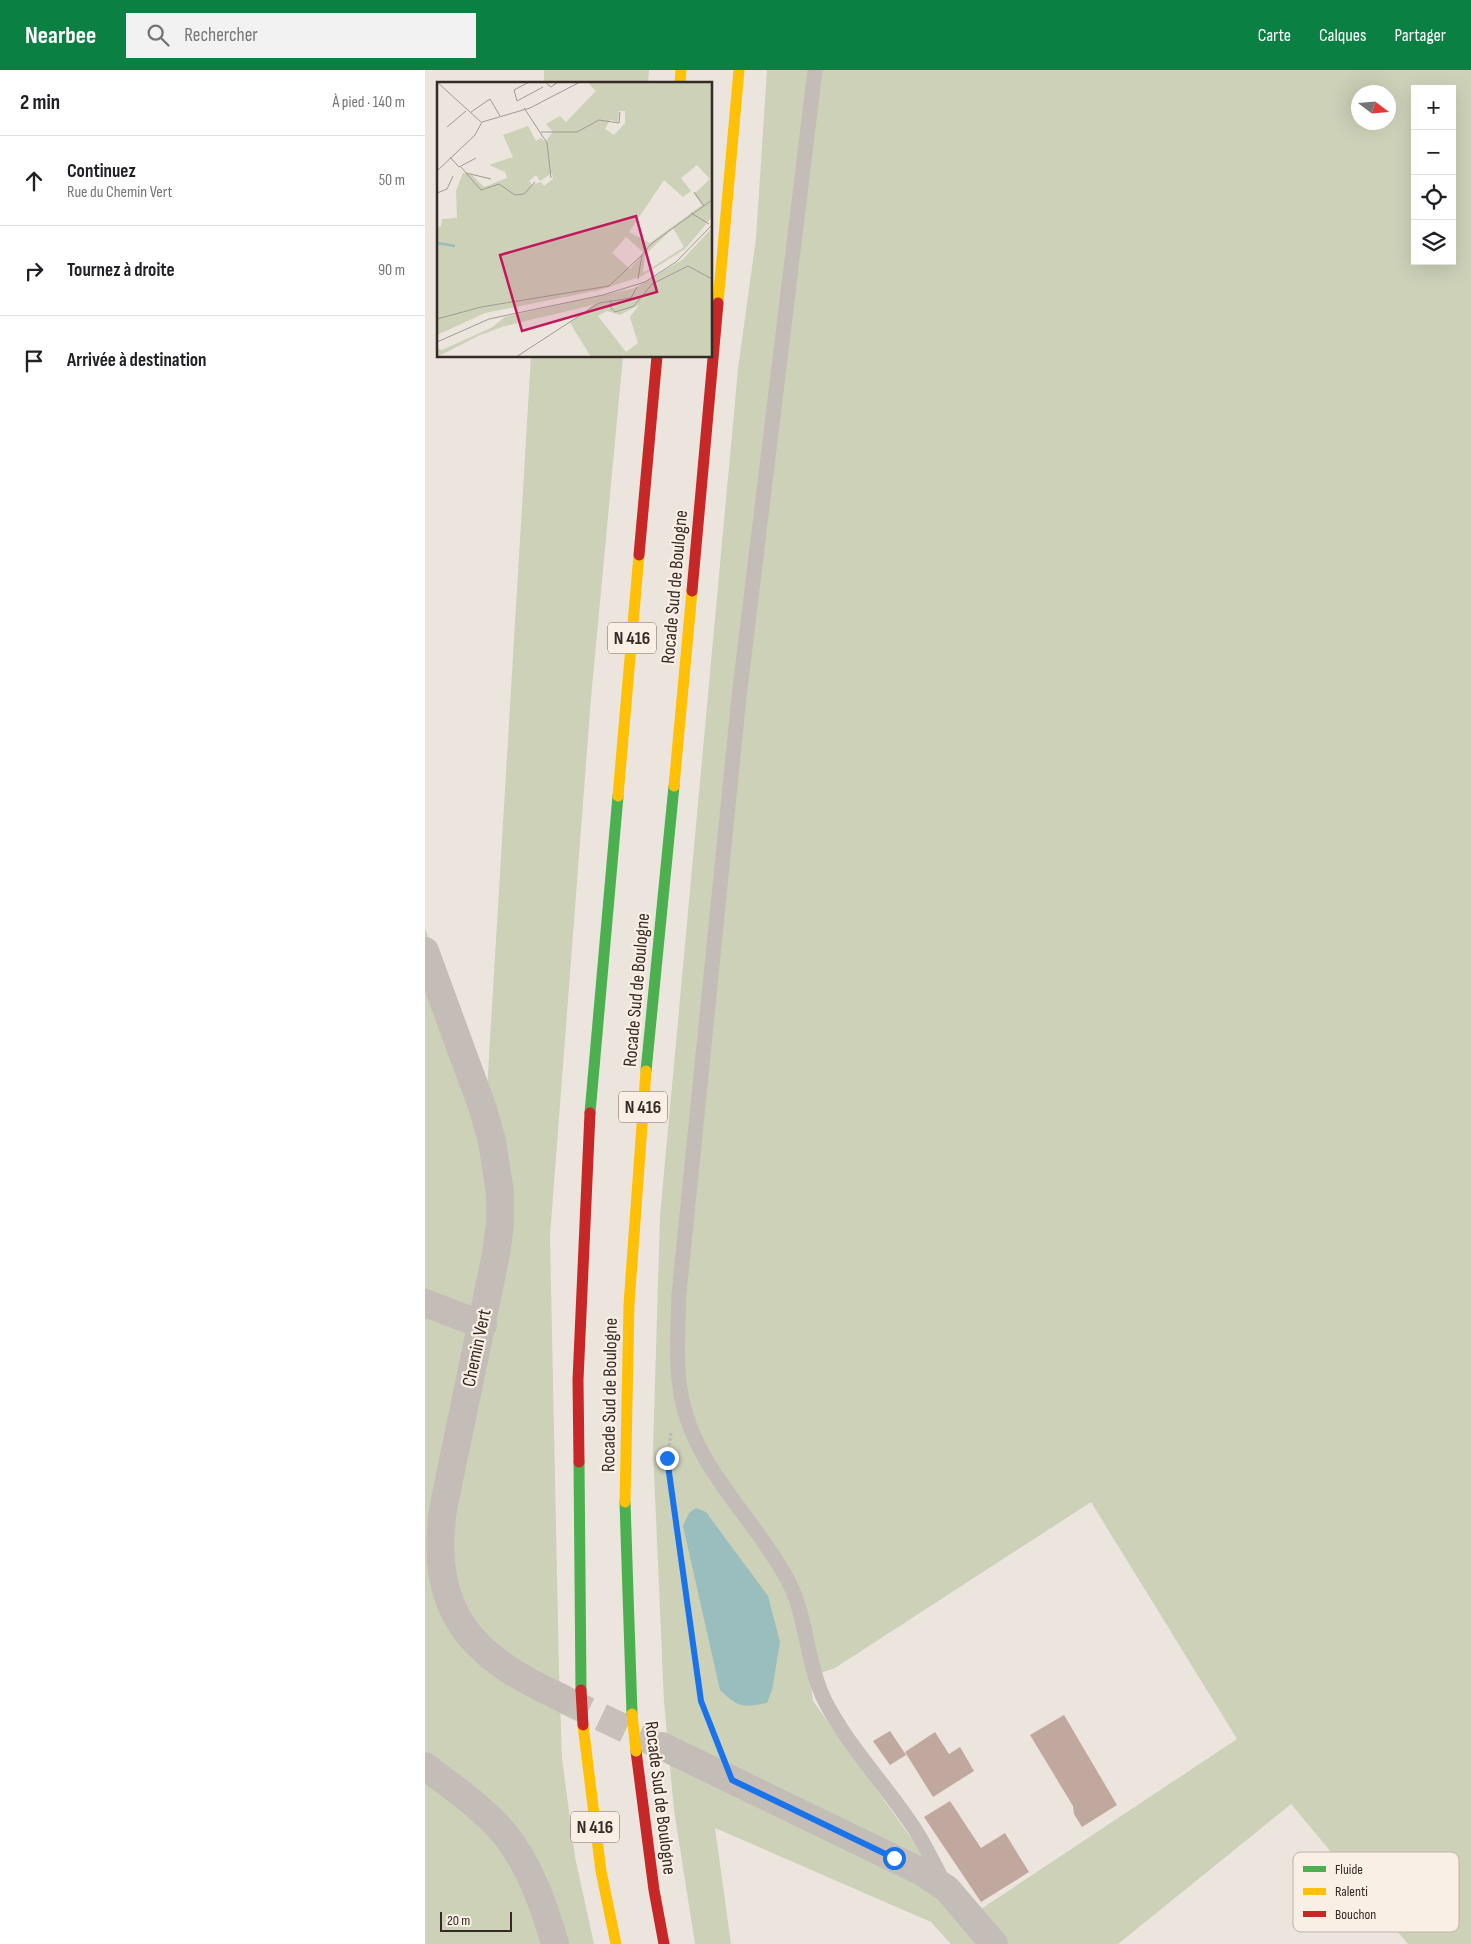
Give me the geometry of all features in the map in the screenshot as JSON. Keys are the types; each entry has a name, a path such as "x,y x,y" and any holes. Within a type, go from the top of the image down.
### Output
{"highway":[{"name":"Rocade Sud de Boulogne","path":"664,1944 654,1890 632,1714 625,1558 625,1471 631,1269 643,1114 685,675 739,70"},
{"name":"Rocade Sud de Boulogne","path":"616,1944 601,1871 583,1725 571,1694 579,1380 587,1157 657,358"}],"street":[{"name":"Chemin Vert","path":"425,951 483,1109 497,1167 500,1224 483,1325 443,1510 439,1538 440,1563 445,1590 453,1612 469,1637 485,1653 527,1682 571,1694"},
{"path":"425,1303 483,1325"},
{"path":"662,1746 894,1858 947,1889 994,1944"},
{"path":"425,1766 462,1795 504,1834 521,1858 533,1883 546,1913 555,1944"}],"lane":[{"path":"815,70 739,697 722,858 679,1294 678,1347 681,1398 688,1423 697,1444 723,1487 763,1540 793,1590 803,1621 815,1675 835,1719 913,1826 947,1889"}],"path":[{"path":"681,1398 667,1458 668,1474 701,1701 718,1745"}],"green space":[{"path":"544,70 649,70 648,82 544,82"},
{"path":"767,70 1471,70 1471,1944 1408,1944 1398,1932 1459,1932 1459,1852 1331,1852 1291,1804 1118,1944 951,1944 931,1922 715,1828 731,1944 695,1944 674,1810 664,1702 653,1449 660,1216 738,369 756,238","holes":["1091,1502 1237,1739 984,1907 967,1916 813,1701 810,1677 835,1668"]},
{"path":"531,358 623,358 591,698 550,1236 562,1758 575,1857 594,1944 425,1944 425,928 487,1090"}],"water":[{"path":"696,1508 706,1512 768,1596 780,1642 772,1690 767,1703 741,1705 731,1700 720,1690 683,1526 689,1513"}],"building":[{"path":"1064,1715 1117,1805 1082,1827 1074,1814 1073,1806 1030,1735"},
{"path":"890,1731 906,1755 890,1765 873,1741"},
{"path":"935,1732 949,1754 960,1747 974,1771 933,1797 905,1752"},
{"path":"950,1801 981,1848 1005,1833 1029,1872 981,1902 924,1817"}],"tunnel":[{"path":"563,1699 653,1742"}],"traffic: fast":[{"path":"646,1071 674,786"},
{"path":"590,1113 618,796"},
{"path":"579,1462 581,1690"},
{"path":"625,1502 632,1714"}],"traffic: slow":[{"path":"680,82 681,70"},
{"path":"718,303 739,70"},
{"path":"618,796 639,555"},
{"path":"674,786 692,591"},
{"path":"625,1502 629,1304 646,1071"},
{"path":"632,1714 636,1751"},
{"path":"583,1725 601,1871 616,1944"}],"traffic: jam":[{"path":"692,591 718,303"},
{"path":"639,555 657,358"},
{"path":"579,1462 578,1380 590,1113"},
{"path":"581,1690 583,1725"},
{"path":"636,1751 654,1890 664,1944"}],"route":[{"path":"667,1458 701,1701 732,1780 894,1858"}]}
